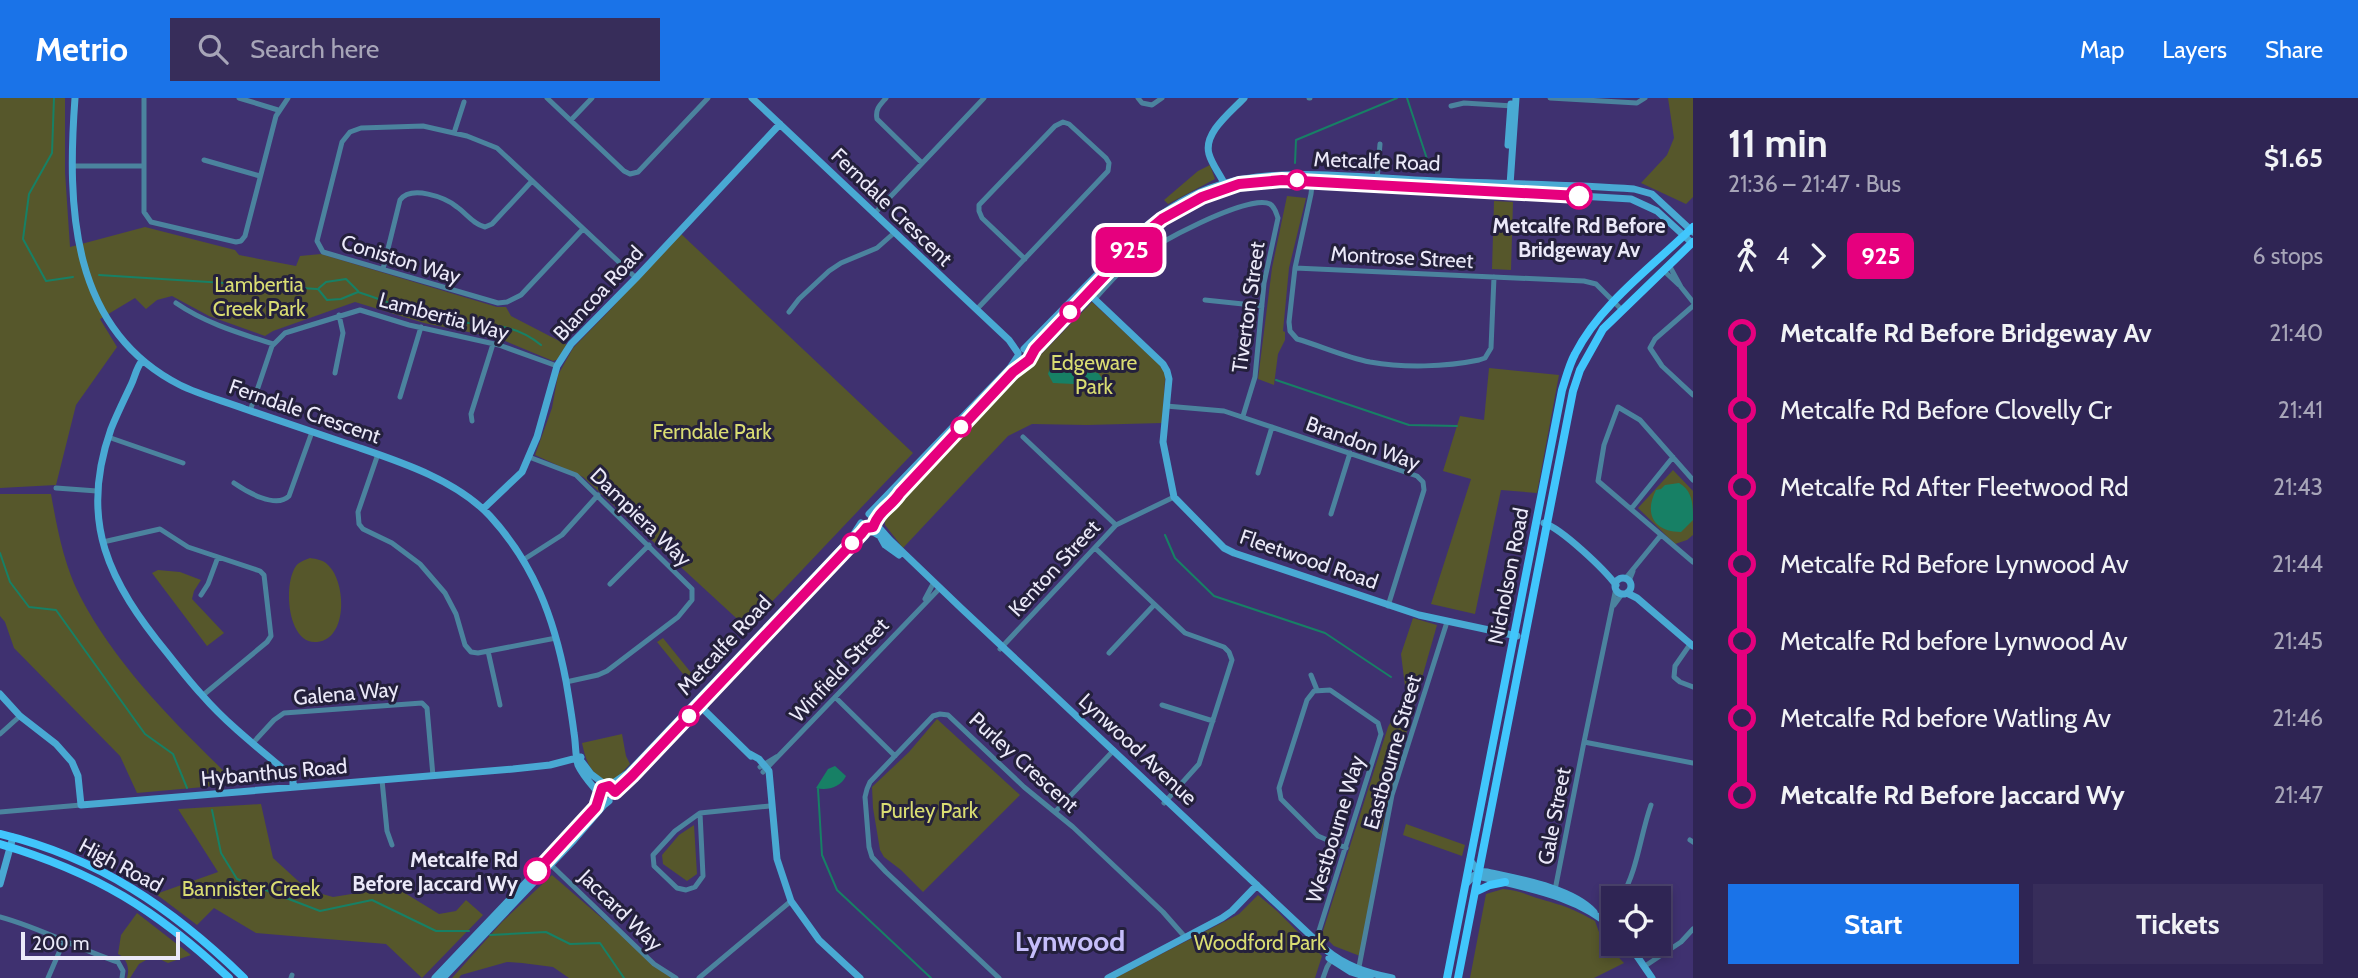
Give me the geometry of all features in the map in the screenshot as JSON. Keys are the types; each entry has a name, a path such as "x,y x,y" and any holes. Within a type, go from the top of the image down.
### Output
{"main road":[{"name":"Nicholson Road","path":"1447,978 1567,371 1585,336 1614,302 1690,231"},
{"name":"Nicholson Road","path":"1458,975 1573,391 1580,370 1603,329 1692,243"},
{"name":"High Road","path":"0,834 52,849 122,882 178,919 244,978"},
{"name":"High Road","path":"0,844 49,860 116,891 183,936 229,978"},
{"path":"1475,892 1505,882"}],"street":[{"name":"Ferndale Crescent","path":"75,98 73,166 81,260 110,325 126,346 145,363 188,389 377,454 444,483 483,509 505,533 540,589 556,638 580,761 586,778 600,795"},
{"path":"144,98 144,212 151,222 230,241 241,241 247,231 278,110 288,98"},
{"path":"239,98 278,110"},
{"path":"547,98 624,172 630,174 638,172 708,98"},
{"path":"571,120 592,98"},
{"name":"Ferndale Crescent","path":"752,98 1021,352"},
{"path":"886,98 878,106 877,119 922,163"},
{"path":"874,214 984,98"},
{"path":"1138,98 1142,103 1152,105 1162,98"},
{"path":"1550,98 1637,103 1645,98"},
{"path":"1222,187 1208,143 1212,133 1243,99"},
{"path":"453,133 464,102"},
{"path":"1451,106 1464,103 1514,102 1507,187"},
{"path":"976,309 1025,259 1108,171 1109,163 1106,158 1069,124 1063,122 1055,126 979,205 982,218 1025,259"},
{"name":"Blancoa Road","path":"483,509 522,472 557,366 571,344 780,124"},
{"name":"Coniston Way","path":"583,229 521,295 498,303 323,252 317,241 342,142 350,132 361,128 423,126 497,148 636,278"},
{"path":"1377,181 1380,144"},
{"path":"204,160 260,176"},
{"path":"73,166 144,166"},
{"name":"Metcalfe Road","path":"985,398 1029,358 1141,230 1158,216 1188,198 1260,176 1643,191 1660,201 1690,231 1692,243"},
{"path":"1313,178 1294,268 1289,322 1293,335 1368,361 1398,364 1472,362 1485,358 1491,348 1494,277"},
{"path":"383,269 400,200 404,194 412,192 441,199 458,207 477,225 485,227 492,224 532,181"},
{"name":"Metcalfe Road","path":"1507,187 1638,201 1690,231"},
{"name":"Tiverton Street","path":"1095,299 1133,260 1213,215 1261,203 1270,204 1278,218 1267,265 1255,377 1243,416"},
{"path":"789,312 829,271 877,248 894,233"},
{"path":"1666,267 1693,304 1655,339 1650,348 1662,366 1693,395"},
{"name":"Montrose Street","path":"1294,268 1594,283 1622,310"},
{"path":"1086,291 1163,364 1167,371 1163,442 1174,497"},
{"name":"Metcalfe Road","path":"443,978 593,810 602,788 610,788 622,778 697,703 852,537 865,527 873,527 873,519 985,398 1021,352 1086,291"},
{"path":"1205,300 1262,306"},
{"path":"176,303 223,328 273,344 250,411"},
{"name":"Lambertia Way","path":"273,344 285,333 339,315 366,311 409,325 493,344 557,366"},
{"path":"335,373 343,334 339,315"},
{"path":"400,397 421,327"},
{"path":"472,421 471,414 493,344"},
{"path":"1029,351 1029,358 1022,362 1021,352 1029,351"},
{"path":"145,363 116,415 108,437 97,491 103,542 110,566 130,606 202,696 252,744 293,777 289,787"},
{"name":"Brandon Way","path":"1166,405 1222,410 1418,476 1424,489 1388,606"},
{"path":"1692,560 1598,481 1604,444 1618,407 1640,420 1693,480"},
{"path":"1258,473 1272,427"},
{"path":"234,483 245,491 275,501 285,500 289,496 312,432"},
{"path":"108,437 183,463"},
{"path":"1023,437 1116,525"},
{"path":"1331,514 1350,453"},
{"path":"377,454 358,512 359,524 363,529 392,542 420,564 445,593 456,614 465,645 471,652 478,653 556,638"},
{"name":"Dampiera Way","path":"529,457 576,475 692,589 692,600 678,617 607,671 598,676 566,682"},
{"path":"1631,509 1673,457"},
{"path":"56,488 97,491"},
{"path":"523,560 562,535 598,495"},
{"name":"Kenton Street","path":"1001,647 1116,525 1174,497"},
{"name":"Fleetwood Road","path":"1174,497 1224,548 1234,553 1388,606 1447,622 1525,638"},
{"name":"Metcalfe Road","path":"865,527 863,517 873,519"},
{"name":"Lynwood Avenue","path":"873,519 935,587"},
{"path":"1536,525 1560,531 1692,645 1675,666 1674,677 1693,687"},
{"name":"Lynwood Avenue","path":"865,527 880,536 885,545 1001,647 1314,942 1332,958 1370,978"},
{"path":"103,542 160,529 188,547 260,571 264,575 271,636 202,696"},
{"path":"1623,586 1661,535"},
{"path":"610,584 649,545"},
{"path":"1095,548 1185,633 1224,648 1231,656 1199,764 1165,802"},
{"path":"201,595 218,557"},
{"name":"Gale Street","path":"1555,893 1612,607 1623,586"},
{"name":"Winfield Street","path":"764,768 779,756 835,697 935,587"},
{"path":"1109,653 1154,604"},
{"name":"Eastbourne Street","path":"1358,972 1392,795 1447,622"},
{"path":"488,651 499,705"},
{"path":"1311,675 1317,690 1310,694 1307,700 1279,794 1318,836 1346,848"},
{"name":"Westbourne Way","path":"1314,942 1381,734 1378,723 1330,690 1317,690"},
{"path":"0,694 20,716 56,744 76,768 81,805"},
{"path":"835,697 895,756"},
{"name":"Galena Way","path":"252,744 284,713 422,703 427,708 433,776"},
{"path":"697,703 764,768 770,793 777,859 791,901 819,940 860,978"},
{"path":"1162,705 1213,721"},
{"name":"Purley Crescent","path":"999,978 872,858 869,847 865,797 870,782 933,716 940,714 948,715 1024,787 1055,812 1163,912 1185,937"},
{"path":"0,734 20,716"},
{"path":"1584,742 1693,763"},
{"path":"1055,812 1112,752"},
{"name":"Ferndale Crescent","path":"580,761 591,775 610,788"},
{"name":"Hybanthus Road","path":"0,812 580,761"},
{"path":"382,780 387,831 392,845"},
{"name":"Metcalfe Road","path":"435,978 614,797 610,788"},
{"path":"600,795 604,801 609,801"},
{"path":"1626,886 1637,862 1645,820 1651,805"},
{"path":"700,813 704,876 695,887 686,890 677,888 654,866 653,855 675,831 700,813 771,806"},
{"path":"0,884 13,837"},
{"path":"1470,860 1482,877 1555,893"},
{"name":"Jaccard Way","path":"549,862 654,964 676,978"},
{"path":"1465,885 1482,871 1496,874 1581,902 1601,918"},
{"path":"1108,978 1232,911 1256,887"},
{"path":"699,978 791,901"},
{"path":"0,917 25,924 118,962 123,971 122,978"},
{"path":"1645,966 1681,942 1693,929"},
{"path":"48,978 64,941"},
{"path":"1638,956 1652,978"},
{"path":"1323,978 1332,958"},
{"name":"Lynwood Avenue","path":"1358,972 1392,978"}],"green space":[{"name":"Lambertia Creek Park","path":"0,98 65,98 65,172 70,247 145,227 235,250 239,255 296,266 300,256 321,254 497,307 506,307 511,316 569,346 562,358 553,361 498,338 424,323 355,302 265,336 209,316 172,296 157,300 146,309 135,298 100,319 117,347 76,405 56,485 0,488"},
{"path":"1668,98 1693,98 1693,197 1686,204 1641,183 1667,155 1674,138"},
{"path":"1210,165 1215,179 1168,204 1164,200 1198,171"},
{"path":"1287,196 1306,198 1289,268 1283,331 1285,340 1278,354 1274,385 1258,379 1272,268"},
{"path":"1494,201 1513,202 1511,270 1492,269"},
{"name":"Ferndale Park","path":"679,232 913,453 747,628 583,477 535,455 552,408 558,375 573,348"},
{"name":"Edgeware Park","path":"1092,302 1159,364 1165,373 1162,423 1032,424 1008,436 903,548 885,525 885,515"},
{"path":"1489,368 1559,375 1537,493 1501,490 1475,614 1431,604 1471,479 1443,471 1460,416 1484,420"},
{"path":"1673,470 1693,491 1693,535 1675,544 1638,508"},
{"path":"0,494 51,494 65,559 80,596 95,623 151,696 237,784 137,793 120,756 14,648 5,622 0,616"},
{"path":"310,558 323,561 329,566 335,574 341,597 339,621 334,631 327,639 317,642 307,640 299,634 290,612 292,575 300,562"},
{"path":"158,570 180,572 201,580 192,599 224,633 207,646 152,573"},
{"path":"1413,618 1437,625 1385,815 1360,956 1334,946 1322,934 1388,727 1406,694 1401,654"},
{"path":"663,638 697,680 692,685 657,642"},
{"name":"Purley Park","path":"937,719 1020,795 923,892 884,857 880,850 872,787 909,752"},
{"path":"622,734 630,764 617,778 609,782 590,767 582,743"},
{"name":"Bannister Creek","path":"261,804 273,858 308,890 333,897 395,887 439,914 456,911 466,900 483,915 422,978 386,944 256,933 214,908 197,925 156,894 218,872 178,809"},
{"path":"1406,824 1465,845 1462,856 1403,835"},
{"path":"694,825 697,874 687,881 663,864 662,855 679,835"},
{"path":"552,875 671,978 569,978 553,967 507,962 452,978 502,922"},
{"path":"1503,889 1520,892 1577,911 1595,921 1601,937 1601,956 1617,956 1624,963 1594,978 1470,978 1486,894"},
{"name":"Woodford Park","path":"1258,895 1322,956 1315,978 1115,978 1239,914"},
{"path":"137,913 191,955 168,963 153,956 139,964 130,978 127,978 127,964 118,954 121,935"}],"shaded area":[{"path":"1055,365 1098,373 1106,383 1105,389 1102,392 1090,391 1074,384 1053,383 1048,374 1050,368"},
{"path":"1679,483 1690,494 1693,509 1693,520 1681,532 1664,529 1658,525 1651,513 1652,498 1656,490 1665,485"},
{"path":"835,766 846,776 844,780 833,787 816,788 828,769"}],"waterway":[{"path":"54,98 52,153 29,194 23,239 46,281 73,277"},
{"path":"1295,163 1296,140 1397,98"},
{"path":"1407,98 1430,168"},
{"path":"99,275 317,289"},
{"path":"319,288 326,282 346,279 358,291"},
{"path":"318,289 327,300 341,299 358,292 456,322 505,327 529,336 541,345"},
{"path":"1276,380 1409,425 1457,426"},
{"path":"1165,535 1175,558 1214,596 1325,633 1391,677"},
{"name":"Bannister Creek","path":"0,553 10,582 29,607 56,610 145,734 173,754 187,788"},
{"path":"818,789 822,855 837,890 931,978"},
{"name":"Bannister Creek","path":"212,810 221,853 237,879 320,911 372,900 436,931 469,931"},
{"name":"Bannister Creek","path":"490,935 546,932 570,944 600,943 624,978"}],"bus line":[{"name":"925","path":"537,871 596,807 602,788 609,786 615,792 632,776 866,528 870,529 875,525 882,510 894,503 900,493 961,427 1013,372 1029,360 1035,349 1144,234 1162,219 1202,197 1239,184 1261,180 1313,180 1579,196"}],"place":[{"name":"Metcalfe Rd Before Bridgeway Av","path":"1579,196"},
{"name":"Metcalfe Rd Before Jaccard Wy","path":"537,871"}],"district":[{"name":"Lynwood","path":"1070,941"}]}
